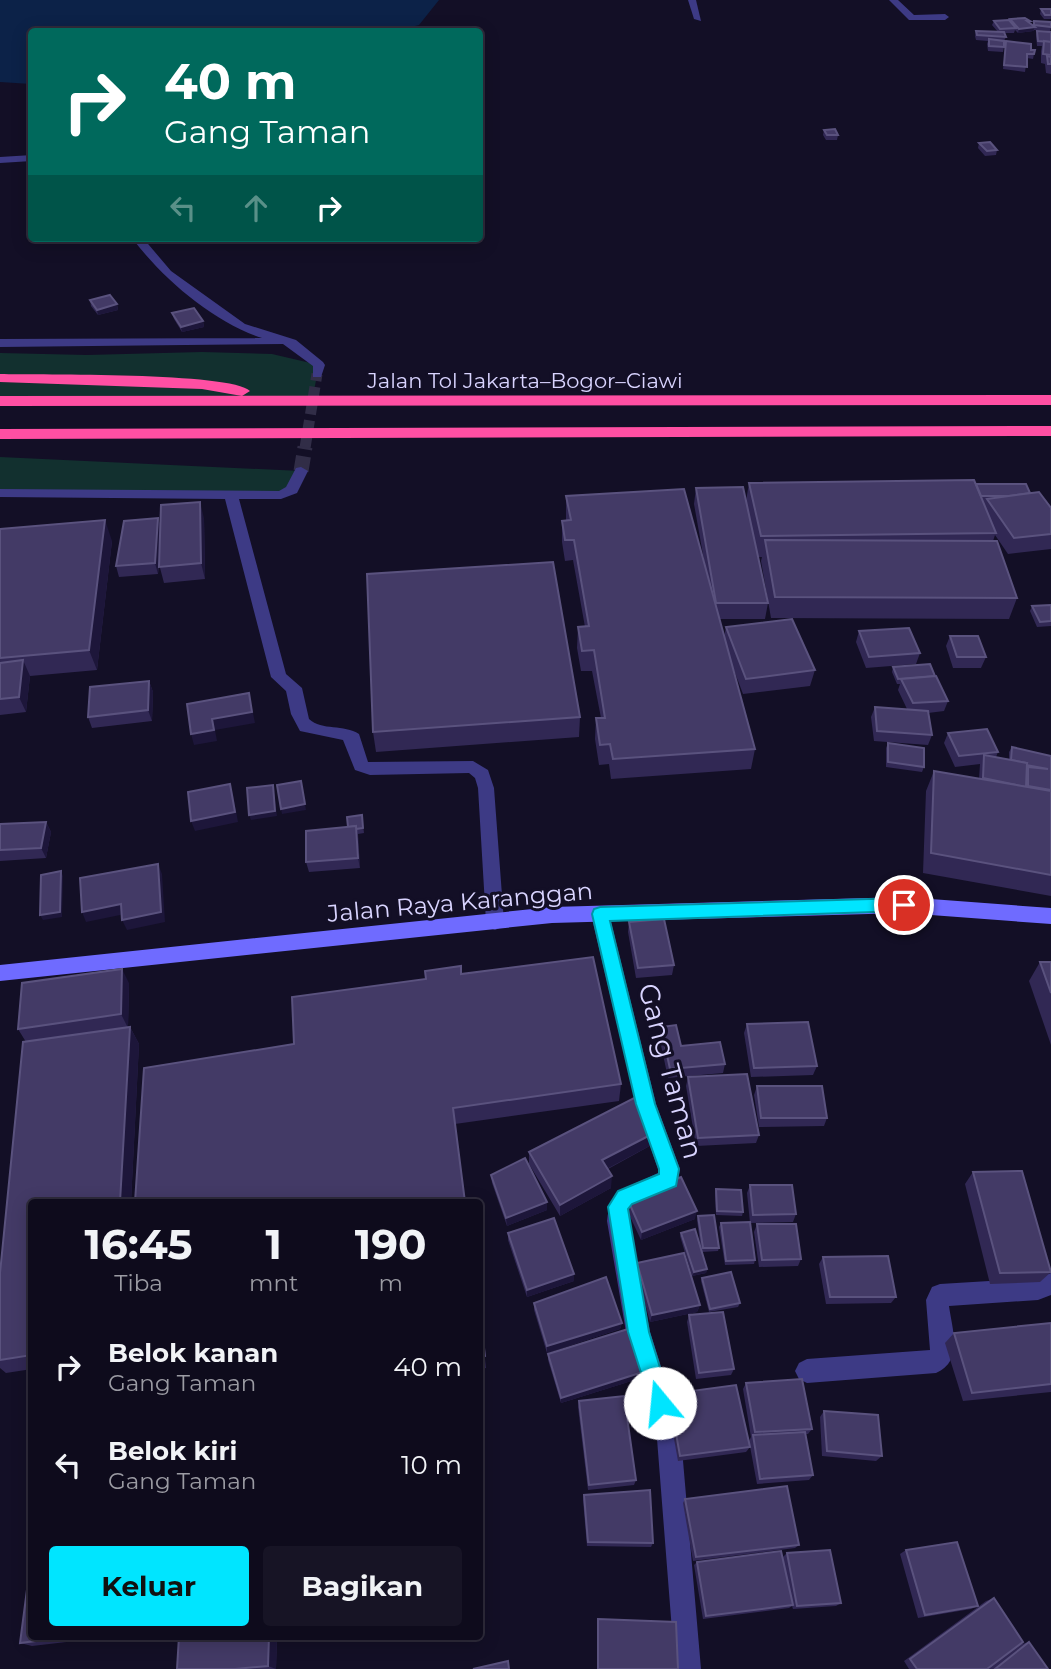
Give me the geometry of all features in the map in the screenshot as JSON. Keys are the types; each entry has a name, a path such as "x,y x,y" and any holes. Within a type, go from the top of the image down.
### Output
{"highway":[{"path":"0,378 202,384 301,401"},
{"name":"Jalan Tol Jakarta–Bogor–Ciawi","path":"0,401 1051,400"},
{"path":"0,434 1051,431"}],"street":[{"path":"692,0 698,19"},
{"path":"893,0 912,18 946,17"},
{"path":"0,160 28,158"},
{"path":"140,242 167,273 241,327 292,343 311,357 319,365 317,373"},
{"path":"0,343 281,341"},
{"path":"0,493 231,496 287,493 292,490 301,471"},
{"path":"231,496 279,677 294,688 298,721 307,729 347,734 352,738 361,766 370,769 473,767 482,775 486,788 495,922"},
{"name":"Jalan Raya Karanggan","path":"0,973 495,922 600,914 904,905 1051,916"},
{"name":"Gang Taman","path":"600,914 646,1104 669,1169 669,1179 625,1198 618,1207 639,1332 668,1426 688,1669"},
{"path":"807,1371 936,1361 943,1353 937,1300 940,1295 1038,1289 1051,1284"}],"green space":[{"path":"202,352 272,354 319,365 312,401 0,401 0,353 87,355"},
{"path":"0,457 301,471 287,493 0,493"}],"water":[{"path":"0,0 439,0 419,25 408,28 28,28 28,84 0,82"}],"building":[{"path":"1041,9 1051,9 1051,15 1045,15"},
{"path":"1025,18 1035,27 1019,29 1010,19"},
{"path":"1009,20 1016,28 1000,29 994,21"},
{"path":"1034,21 1051,22 1051,27 1034,25"},
{"path":"976,31 1004,32 1006,37 977,35"},
{"path":"1037,31 1051,32 1051,42 1038,41"},
{"path":"989,39 1004,41 1004,47 989,46"},
{"path":"1006,41 1031,44 1031,50 1035,50 1034,54 1027,54 1027,67 1004,65"},
{"path":"1044,41 1051,42 1051,55 1043,54"},
{"path":"835,129 838,135 827,135 824,130"},
{"path":"990,142 997,150 987,151 979,143"},
{"path":"110,295 117,304 97,310 90,300"},
{"path":"194,308 203,321 181,327 172,313"},
{"path":"974,480 996,533 761,536 749,483"},
{"path":"976,484 1026,484 1030,493 981,496"},
{"path":"743,487 768,603 716,603 696,488"},
{"path":"684,489 755,749 613,759 610,744 600,745 596,718 605,718 594,650 582,651 578,627 589,626 574,540 565,540 562,521 571,520 566,496"},
{"path":"1039,492 1051,508 1051,534 1014,538 987,499"},
{"path":"200,502 201,563 159,567 161,505"},
{"path":"158,518 155,563 116,566 124,521"},
{"path":"105,520 89,650 0,658 0,529"},
{"path":"765,540 997,541 1017,598 775,597"},
{"path":"553,562 580,717 373,732 367,574"},
{"path":"1051,605 1051,621 1040,622 1032,606"},
{"path":"792,619 815,670 746,679 726,627"},
{"path":"909,628 920,653 869,657 859,631"},
{"path":"950,636 978,636 986,657 957,657"},
{"path":"23,660 19,697 0,699 0,663"},
{"path":"930,664 935,676 898,679 893,667"},
{"path":"936,676 948,701 913,703 901,679"},
{"path":"149,681 148,710 88,717 90,687"},
{"path":"249,693 252,712 212,719 214,730 191,734 187,704"},
{"path":"875,707 928,711 932,735 877,731"},
{"path":"987,729 998,752 959,756 948,733"},
{"path":"888,743 924,748 924,767 888,762"},
{"path":"1012,747 1051,756 1051,790 1028,786 1028,767 1048,769 1011,760"},
{"path":"984,755 1027,763 1026,787 983,778"},
{"path":"934,771 1051,791 1051,875 931,853"},
{"path":"301,781 305,804 281,809 277,785"},
{"path":"230,784 235,812 191,821 188,792"},
{"path":"273,785 275,811 249,815 247,788"},
{"path":"362,815 363,828 348,827 347,817"},
{"path":"46,822 41,848 0,850 0,824"},
{"path":"356,826 358,858 306,862 306,831"},
{"path":"158,864 161,912 122,920 121,904 82,912 80,878"},
{"path":"61,871 60,912 40,915 41,875"},
{"path":"664,919 674,965 638,968 629,922"},
{"path":"593,957 621,1084 453,1108 465,1199 135,1199 144,1068 294,1044 292,997 426,979 425,971 461,966 461,974"},
{"path":"1040,962 1051,962 1051,993"},
{"path":"122,969 121,1014 18,1029 22,983"},
{"path":"808,1022 817,1066 754,1068 747,1024"},
{"path":"676,1025 681,1046 720,1042 725,1064 670,1069 661,1027"},
{"path":"130,1027 120,1199 28,1199 28,1356 0,1360 0,1273 23,1042"},
{"path":"747,1074 759,1135 698,1138 688,1077"},
{"path":"757,1086 822,1086 827,1118 761,1118"},
{"path":"638,1096 660,1130 602,1160 612,1176 560,1205 529,1152"},
{"path":"525,1158 547,1202 506,1218 491,1175"},
{"path":"1022,1171 1051,1272 1000,1273 973,1172"},
{"path":"681,1177 697,1211 642,1232 627,1198"},
{"path":"750,1185 792,1185 796,1214 753,1215"},
{"path":"716,1189 741,1190 743,1212 717,1211"},
{"path":"714,1215 719,1248 703,1248 698,1216"},
{"path":"554,1218 574,1274 527,1290 508,1233"},
{"path":"750,1222 755,1260 726,1261 721,1223"},
{"path":"757,1224 796,1224 801,1259 762,1260"},
{"path":"695,1229 707,1269 694,1272 681,1233"},
{"path":"684,1253 700,1305 652,1315 637,1263"},
{"path":"888,1256 896,1297 830,1297 823,1257"},
{"path":"731,1272 740,1303 710,1309 702,1278"},
{"path":"606,1277 622,1323 547,1346 534,1303"},
{"path":"723,1312 734,1369 699,1373 689,1315"},
{"path":"1051,1323 1051,1384 972,1393 954,1333"},
{"path":"628,1329 643,1372 561,1398 548,1354"},
{"path":"802,1379 812,1429 755,1432 746,1383"},
{"path":"736,1385 750,1447 680,1456 669,1394"},
{"path":"624,1396 636,1480 589,1485 579,1401"},
{"path":"824,1411 878,1415 882,1456 827,1451"},
{"path":"805,1432 813,1475 760,1479 753,1435"},
{"path":"787,1486 799,1545 696,1557 685,1499"},
{"path":"650,1490 653,1543 588,1542 584,1495"},
{"path":"957,1542 978,1606 925,1615 906,1550"},
{"path":"830,1550 841,1603 797,1606 787,1553"},
{"path":"781,1551 793,1605 706,1616 697,1562"},
{"path":"28,1582 28,1640 44,1640 20,1643"},
{"path":"994,1598 1023,1642 987,1669 917,1669 910,1659"},
{"path":"598,1619 676,1622 678,1669 598,1669"},
{"path":"179,1640 269,1640 268,1666 177,1669"},
{"path":"1029,1642 1048,1669 995,1669"},
{"path":"508,1661 509,1669 473,1669"}],"tunnel":[{"path":"305,448 317,374"},
{"path":"301,471 305,447"}],"route":[{"path":"660,1403 639,1332 618,1220 618,1207 625,1198 669,1179 669,1169 646,1104 600,914 904,905"}]}
